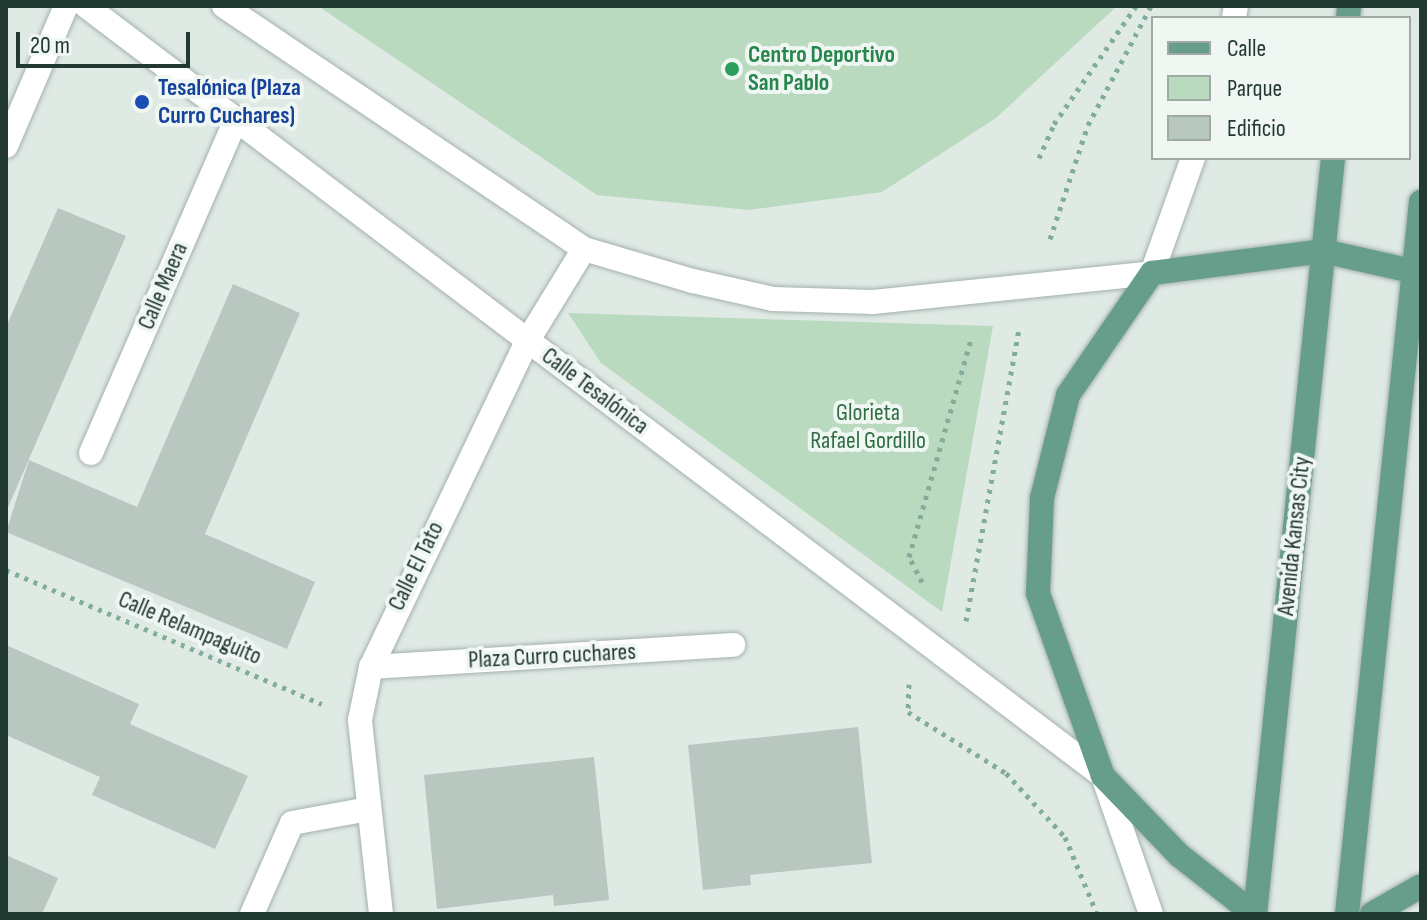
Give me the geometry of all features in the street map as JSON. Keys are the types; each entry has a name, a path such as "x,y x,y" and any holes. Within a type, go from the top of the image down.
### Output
{"main road":[{"name":"Avenida Kansas City","path":"1254,914 1333,160"},
{"path":"1347,914 1418,270 1421,202"},
{"path":"1254,914 1179,855 1103,776 1038,593 1042,498 1068,395 1152,273 1323,251 1418,270"},
{"path":"1372,914 1421,886"}],"street":[{"path":"6,146 66,6"},
{"name":"Calle Tesalónica","path":"86,6 1103,776"},
{"path":"224,6 584,249 773,299 873,302 1152,273 1192,160"},
{"name":"Calle Maera","path":"91,453 236,119"},
{"name":"Calle El Tato","path":"381,914 360,720 371,667 528,340 584,249"},
{"name":"Plaza Curro cuchares","path":"371,667 733,645"},
{"path":"1103,776 1151,914"},
{"path":"252,914 292,823 369,809"}],"path":[{"path":"1039,158 1054,124 1136,6"},
{"path":"1088,125 1151,6"},
{"path":"930,598 909,557 971,339"},
{"path":"964,631 1012,347"},
{"name":"Calle Relampaguito","path":"6,570 360,720"},
{"path":"912,676 908,712 1006,773 1065,837 1097,914"}],"green space":[{"name":"Centro Deportivo San Pablo","path":"318,6 1117,6 996,118 882,192 749,210 597,195"},
{"name":"Glorieta Rafael Gordillo","path":"568,313 993,326 942,612 601,363"}],"building":[{"path":"58,208 126,236 6,512 6,327"},
{"path":"233,284 300,313 205,534 315,582 287,649 6,532 29,460 137,507"},
{"path":"6,645 139,704 130,724 248,776 215,849 92,795 100,777 6,735"},
{"path":"858,727 872,863 750,875 751,885 703,890 688,745"},
{"path":"594,757 609,900 554,906 553,895 437,909 424,775"},
{"path":"6,855 58,878 42,914 6,914"}],"place":[{"name":"Centro Deportivo San Pablo","path":"732,69"},
{"name":"Tesalónica (Plaza Curro Cuchares)","path":"142,102"}]}
